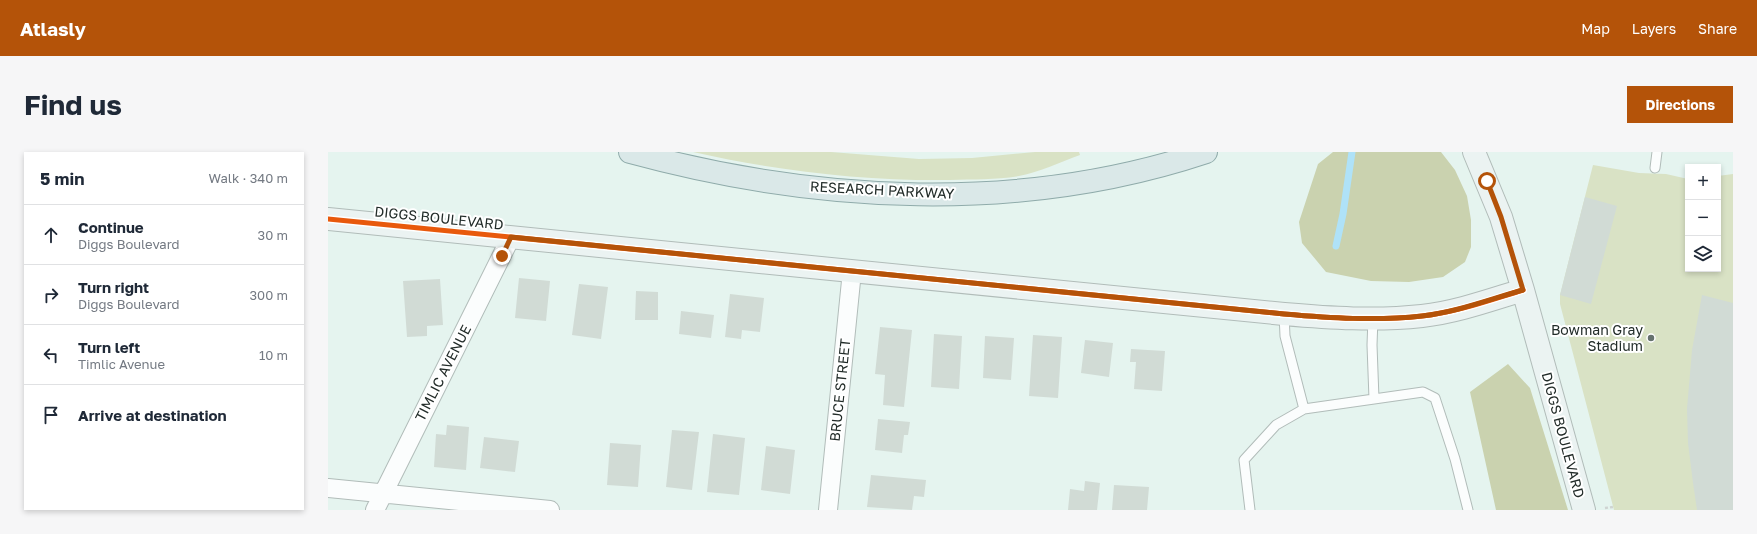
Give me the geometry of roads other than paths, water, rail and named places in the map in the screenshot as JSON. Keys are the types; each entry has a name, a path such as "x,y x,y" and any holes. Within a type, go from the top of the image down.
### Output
{"main road":[{"name":"RESEARCH PARKWAY","path":"630,152 663,161 789,185 919,195 982,194 1050,188 1113,177 1177,162 1206,152"}],"street":[{"name":"DIGGS BOULEVARD","path":"1474,152 1501,217 1523,290 1584,510"},
{"name":"DIGGS BOULEVARD","path":"328,219 1284,314 1373,318 1423,316 1450,311 1523,290"},
{"name":"TIMLIC AVENUE","path":"375,510 511,237"},
{"name":"BRUCE STREET","path":"828,510 852,271"},
{"path":"328,488 550,510"}],"lane":[{"path":"1655,168 1658,152"},
{"path":"1284,314 1285,336 1304,409"},
{"path":"1373,318 1372,345 1374,399"},
{"path":"1250,510 1244,460 1276,425 1304,409 1423,392 1435,398 1455,458 1468,510"}],"waterway":[{"path":"1336,246 1343,214 1352,152"}],"place":[{"name":"Bowman Gray Stadium","path":"1651,338"}]}
